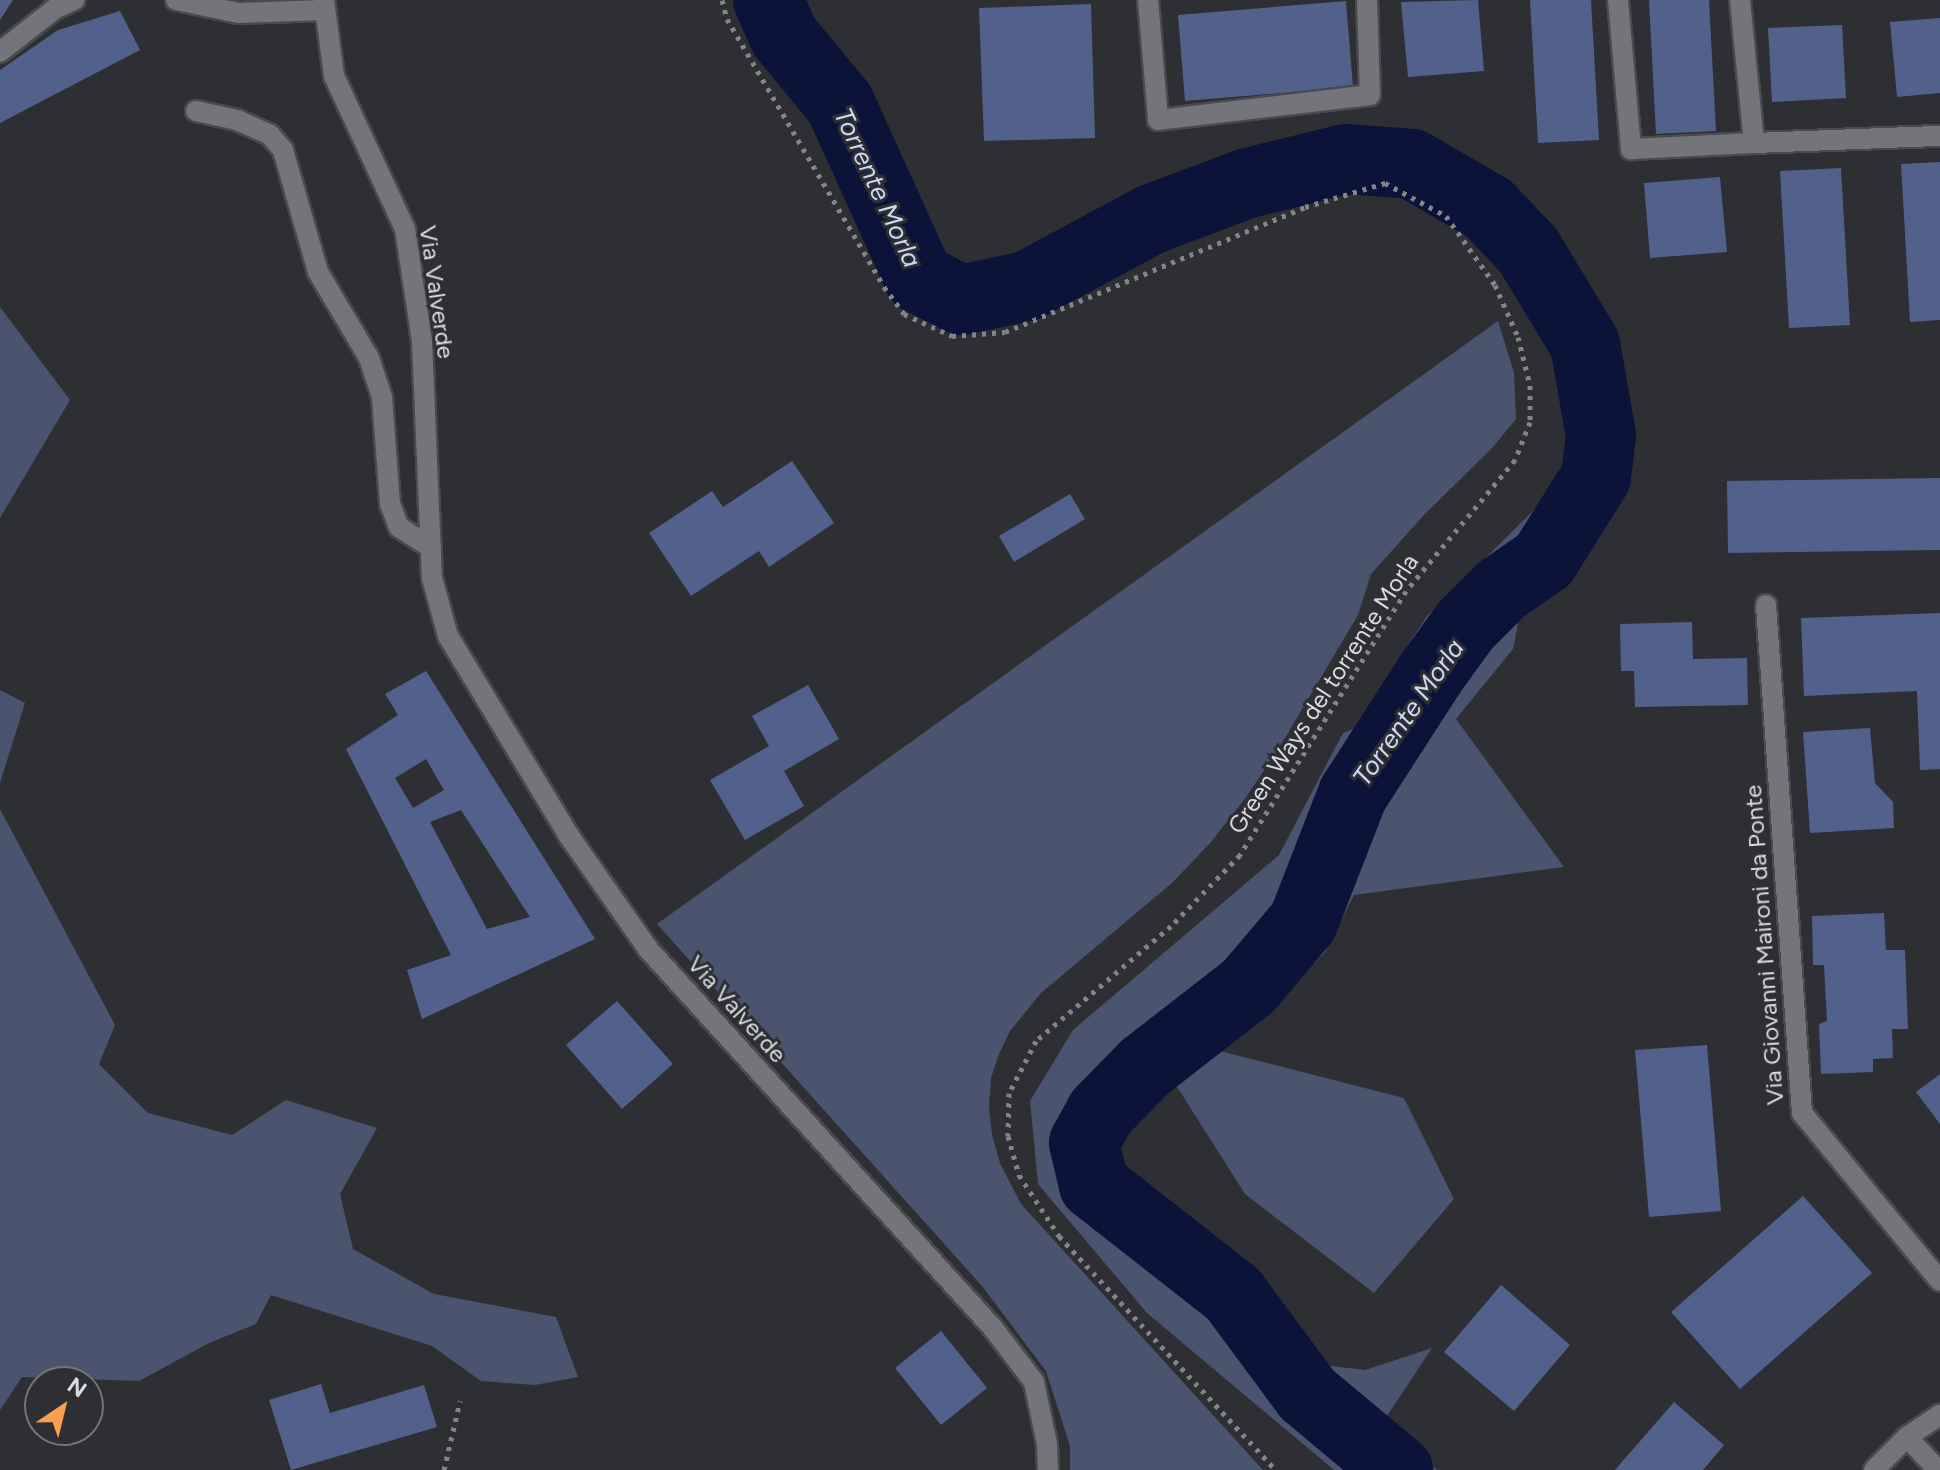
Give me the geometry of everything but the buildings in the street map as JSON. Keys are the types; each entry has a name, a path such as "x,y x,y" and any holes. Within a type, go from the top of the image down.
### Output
{"street":[{"path":"0,52 56,8 74,0"},
{"name":"Via Valverde","path":"176,0 239,13 324,5 334,76 405,229 422,341 432,578 448,636 569,836 648,949 993,1328 1034,1382 1047,1444 1048,1470"},
{"path":"1148,0 1158,120 1370,95 1367,0"},
{"path":"1618,0 1631,149 1940,136"},
{"path":"1740,0 1754,143"},
{"path":"196,111 237,120 270,135 283,150 318,272 369,358 382,397 390,504 399,527 431,548"},
{"name":"Via Giovanni Maironi da Ponte","path":"1766,605 1802,1113 1940,1281"},
{"path":"1874,1470 1907,1437 1940,1415"},
{"path":"1907,1437 1938,1470"}],"path":[{"name":"Green Ways del torrente Morla","path":"722,0 727,19 884,287 904,314 952,336 1005,332 1305,207 1385,183 1446,216 1495,285 1518,337 1530,385 1530,422 1515,460 1406,591 1240,855 1171,926 1036,1041 1009,1093 1008,1136 1019,1175 1059,1236 1276,1470"},
{"path":"444,1470 460,1401"}],"shaded area":[{"path":"0,307 70,400 0,518"},
{"path":"1498,321 1514,373 1516,419 1371,574 1358,615 1285,738 1247,796 1211,842 1172,883 1041,993 1010,1031 999,1054 991,1078 989,1107 992,1135 1000,1163 1021,1204 1263,1470 1070,1470 1070,1446 1046,1371 982,1286 657,924"},
{"path":"1542,502 1513,649 1456,719 1564,867 1354,895 1325,952 1269,1008 1149,1045 1097,1098 1071,1137 1071,1158 1077,1177 1107,1207 1128,1221 1167,1230 1222,1270 1271,1329 1331,1366 1365,1370 1432,1348 1383,1422 1437,1470 1334,1470 1147,1313 1038,1184 1030,1101 1073,1030 1279,855 1343,733 1374,721 1391,671 1427,616"},
{"path":"0,690 25,703 0,783"},
{"path":"0,809 115,1025 99,1064 148,1113 232,1135 286,1100 377,1128 340,1194 353,1249 434,1294 556,1317 578,1377 535,1385 481,1381 432,1346 271,1295 256,1324 209,1343 139,1381 104,1380 104,1366 24,1366 24,1377 0,1410"},
{"path":"1212,1049 1404,1098 1454,1199 1374,1293 1245,1194 1174,1082"}],"waterway":[{"name":"Torrente Morla","path":"768,0 784,36 840,104 919,278 961,300 1027,286 1152,219 1248,183 1346,159 1412,164 1488,208 1528,250 1585,344 1601,436 1596,477 1544,560 1502,589 1465,626 1431,673 1353,794 1303,922 1249,986 1145,1067 1101,1112 1084,1143 1094,1185 1233,1294 1307,1394 1398,1470"}]}
